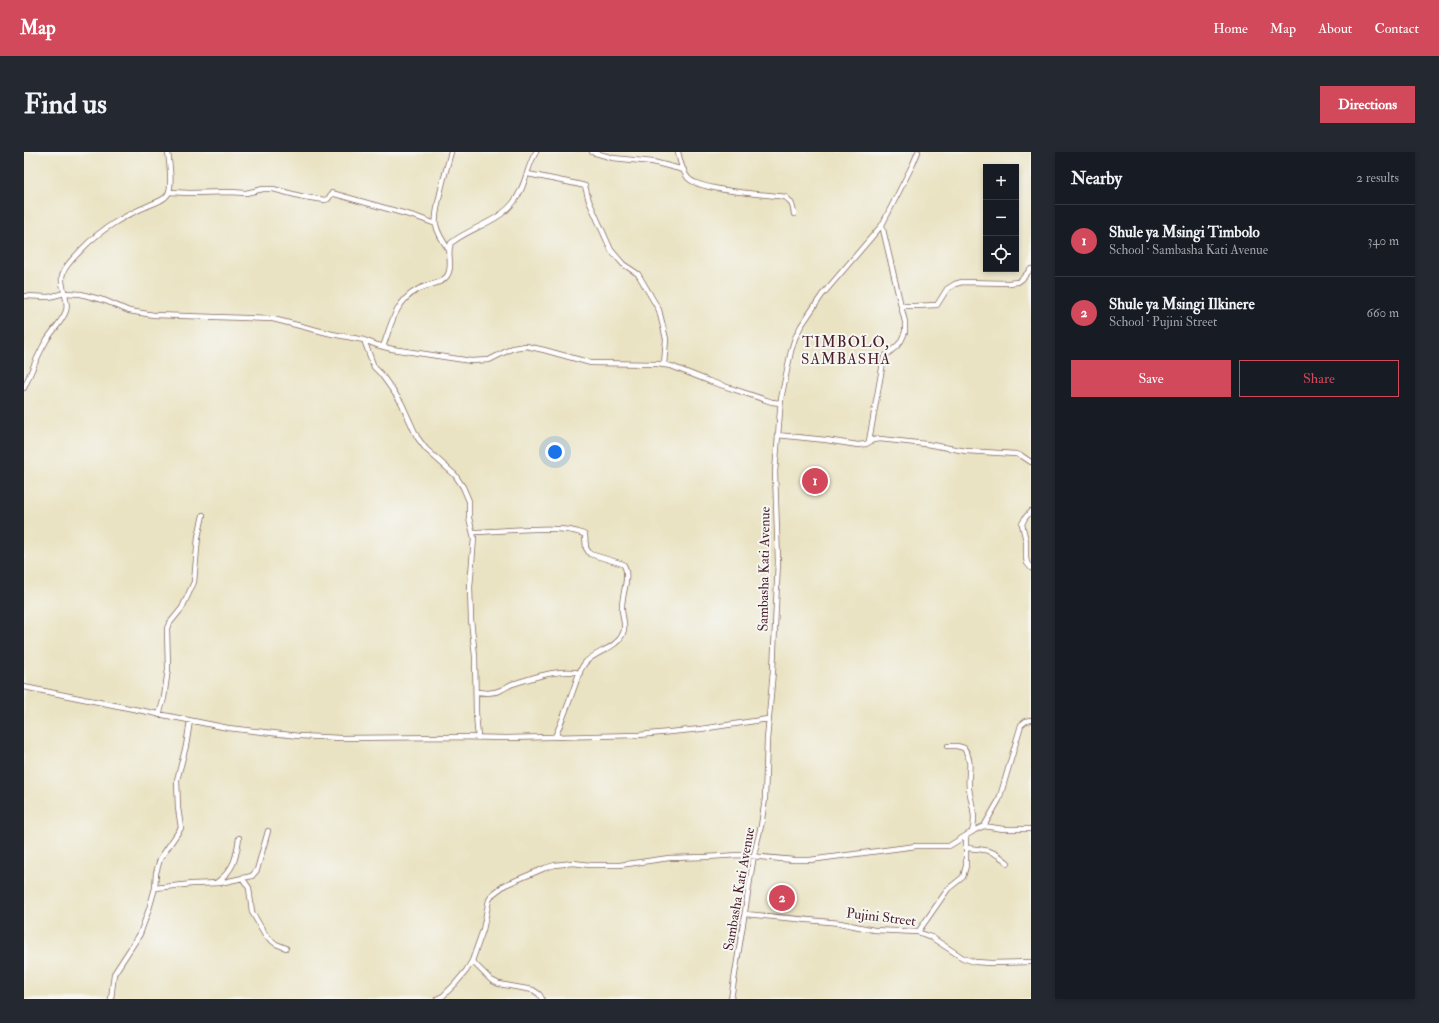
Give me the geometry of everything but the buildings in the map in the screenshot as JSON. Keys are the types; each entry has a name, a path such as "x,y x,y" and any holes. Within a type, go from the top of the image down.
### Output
{"street":[{"path":"24,388 42,347 66,311 67,305 62,274 69,264 96,236 118,220 164,199 169,192 168,152"},
{"path":"449,250 439,233 436,224 437,210 451,152"},
{"path":"383,347 391,322 400,304 408,295 427,285 442,281 447,276 450,268 449,250 451,243 495,217 512,204 522,188 536,152"},
{"path":"592,152 613,158 653,162 684,170"},
{"path":"678,152 684,170 689,178 696,183 717,189 785,197 789,199 794,214"},
{"name":"Sambasha Kati Avenue","path":"731,999 754,856 764,811 778,561 775,486 777,435 790,351 801,326 822,295 882,225 918,152"},
{"path":"528,174 573,182 585,186 589,201 611,250 623,264 638,274 659,310 666,339 664,365"},
{"path":"169,192 246,193 263,189 273,189 304,197 325,200 328,199 332,193 436,224"},
{"path":"869,441 884,357 898,345 904,336 905,322 882,225"},
{"path":"901,306 937,305 947,289 962,282 1009,284 1018,282 1031,269"},
{"path":"24,296 49,297 65,293 81,294 106,301 121,309 139,313 273,319 332,334 364,340 383,347 476,362 489,360 513,348 526,346 591,363 635,363 664,365 772,402 781,403"},
{"path":"364,340 374,367 381,374 401,402 417,437 426,449 455,475 469,500 469,518 473,532 474,547 470,587 471,620 475,656 478,738"},
{"path":"777,435 858,445 880,439 926,444 966,451 1011,454 1022,456 1031,462"},
{"path":"1031,511 1024,518 1022,524 1026,541 1027,563 1031,568"},
{"path":"159,715 164,698 168,669 167,628 182,608 194,582 198,538 203,515"},
{"path":"473,532 547,529 580,532 586,535 586,548 590,554 625,566 625,584 622,606 625,629 624,633 616,643 589,659 585,664 580,673 555,737"},
{"path":"476,692 496,692 511,685 539,677 570,671 580,673"},
{"path":"24,687 228,728 298,736 341,738 431,736 478,738 639,735 700,729 768,719"},
{"path":"437,999 443,996 455,984 472,961 483,930 489,900 493,894 505,885 555,865 573,863 590,865 620,865 669,858 754,856 810,860 916,846 949,846 984,826 999,800 1021,725 1026,721 1031,720"},
{"path":"111,999 114,974 140,934 155,888 156,873 160,858 181,828 178,808 178,780 190,721"},
{"path":"948,746 964,748 969,759 969,787 975,816 972,832"},
{"path":"984,826 1003,829 1031,829"},
{"path":"155,888 192,884 215,884 252,876 255,874 268,831"},
{"path":"918,932 948,889 964,877 966,866 966,836"},
{"path":"215,884 232,868 235,861 239,838"},
{"path":"966,848 989,851 1000,856 1008,864"},
{"path":"243,879 249,888 252,912 266,936 276,944 286,948"},
{"name":"Pujini Street","path":"745,914 840,923 874,930 918,932 931,937 963,958 975,962 991,964 1031,962"},
{"path":"472,961 491,980 499,984 533,990 539,994 542,999"}],"place":[{"name":"Shule ya Msingi Timbolo","path":"815,481"},
{"name":"Shule ya Msingi Ilkinere","path":"782,898"}],"district":[{"name":"TIMBOLO, SAMBASHA","path":"846,350"}]}
